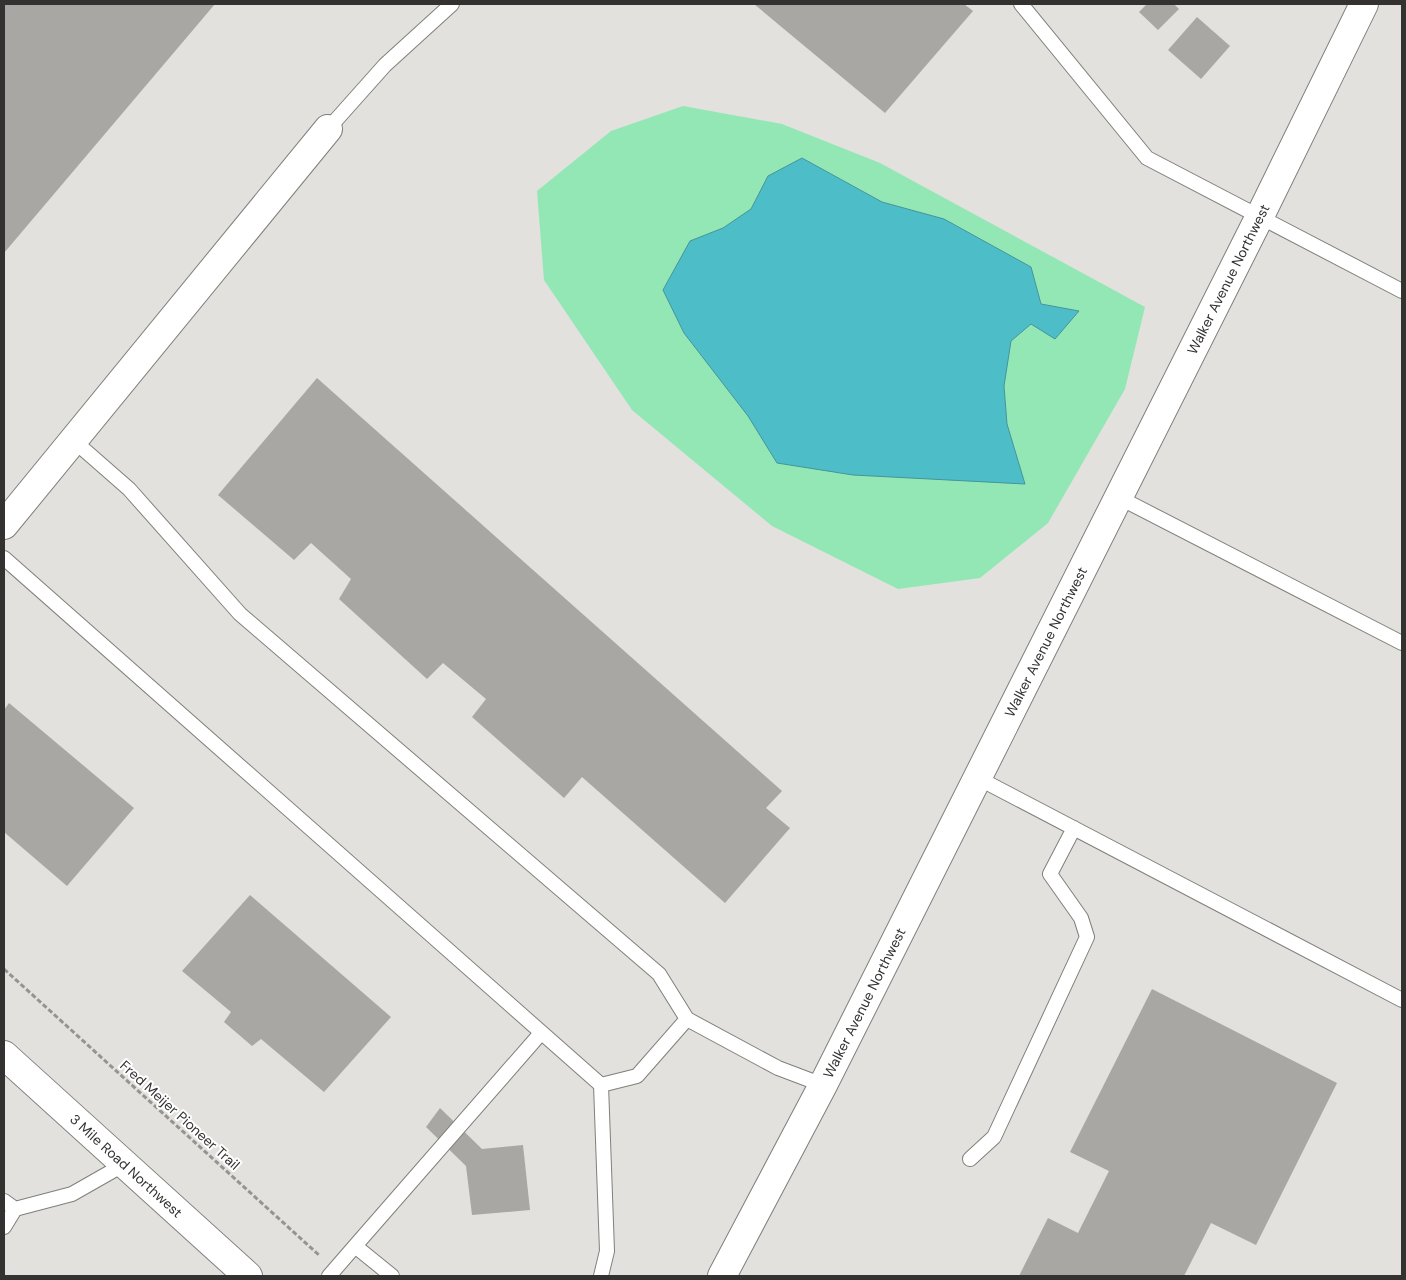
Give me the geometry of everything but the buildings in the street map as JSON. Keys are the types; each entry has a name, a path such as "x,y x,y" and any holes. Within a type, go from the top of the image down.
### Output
{"main road":[{"name":"Walker Avenue Northwest","path":"722,1276 823,1085 976,777 1260,216 1364,4"},
{"path":"4,525 328,129"},
{"name":"3 Mile Road Northwest","path":"4,1055 248,1276"}],"lane":[{"path":"328,129 386,65 452,4"},
{"path":"1021,4 1147,158 1402,291"},
{"path":"73,440 130,489 240,614 659,974 687,1020 778,1068 823,1085"},
{"path":"1118,497 1402,643"},
{"path":"4,558 601,1086 607,1251 600,1276"},
{"path":"976,777 1402,1000"},
{"path":"970,1159 994,1137 1087,937 1080,918 1050,874 1074,828"},
{"path":"601,1086 636,1076 687,1020"},
{"path":"332,1273 541,1033"},
{"path":"4,1226 9,1205 72,1194 123,1164"},
{"path":"355,1246 392,1276"}],"path":[{"name":"Fred Meijer Pioneer Trail","path":"4,969 332,1273"}],"green space":[{"path":"683,106 782,124 880,163 1145,307 1125,389 1048,523 980,578 898,589 772,526 632,410 544,280 537,191 611,131"}],"water":[{"path":"802,158 882,202 944,219 1031,267 1041,304 1079,311 1055,339 1031,324 1011,341 1004,386 1007,424 1025,484 853,475 777,463 748,416 684,333 663,290 690,241 723,228 751,209 768,176"}]}
